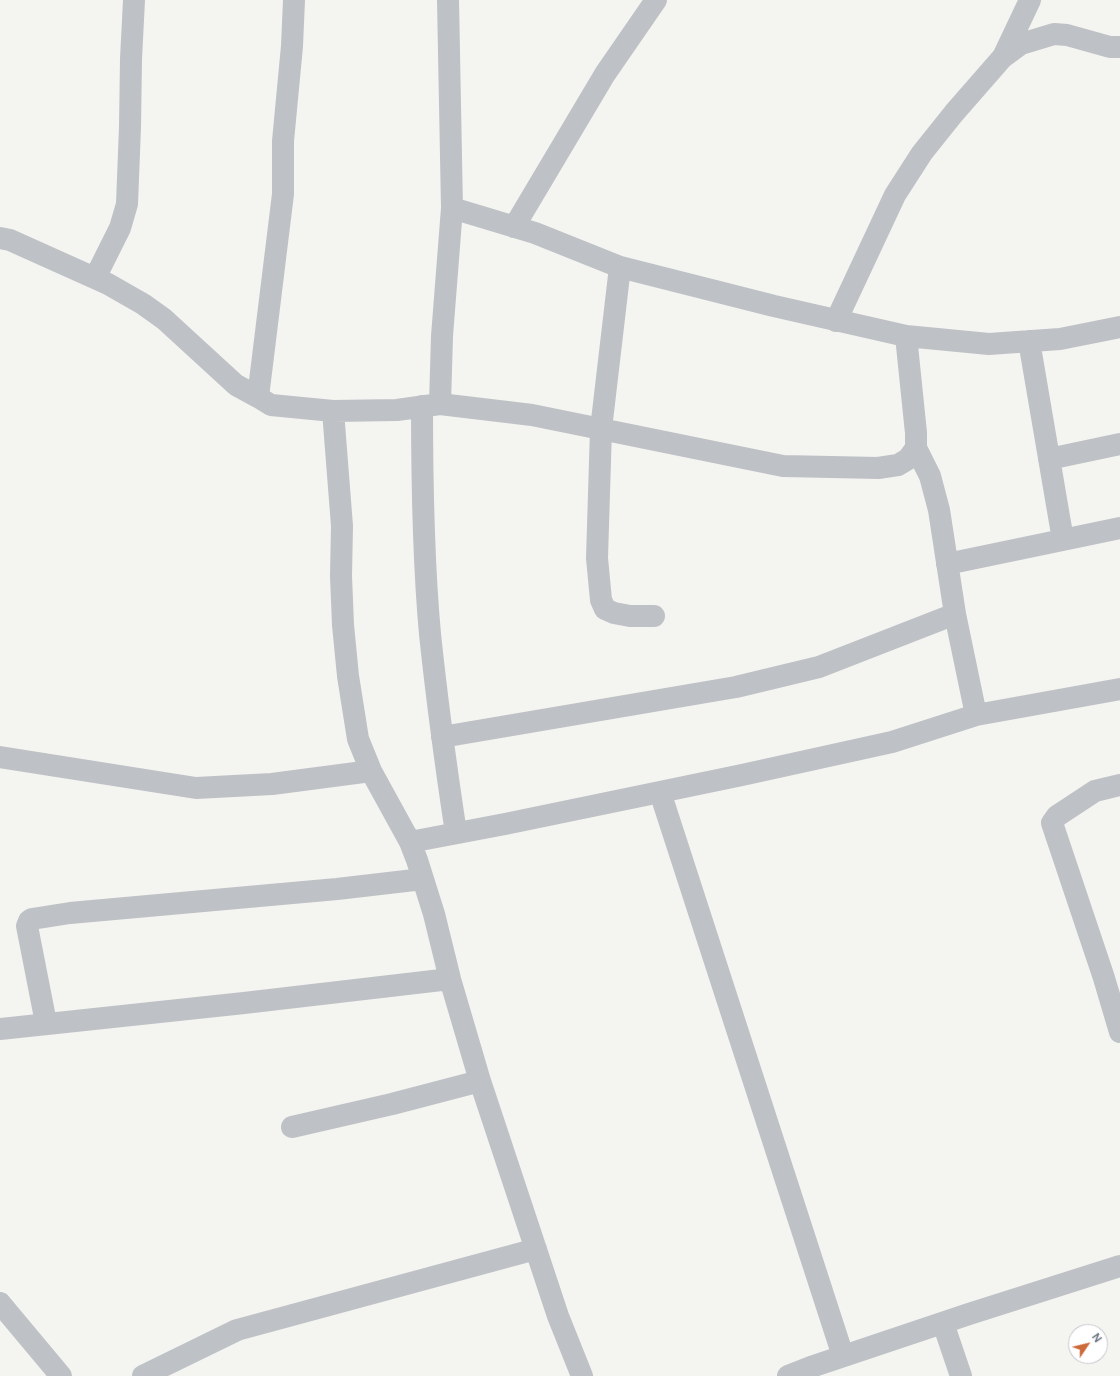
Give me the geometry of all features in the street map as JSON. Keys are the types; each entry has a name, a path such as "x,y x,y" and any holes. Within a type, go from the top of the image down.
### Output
{"street":[{"path":"95,278 120,228 127,204 134,0"},
{"path":"258,397 284,194 283,141 292,46 294,0"},
{"path":"448,0 452,208 442,343 431,405 422,481 430,633 442,737 456,833"},
{"path":"514,227 605,74 656,0"},
{"path":"1002,58 1030,0"},
{"path":"836,321 894,196 922,153 954,113 1002,58 1020,44 1054,34 1068,35 1110,47 1120,47"},
{"path":"452,208 534,233 620,267 836,321 906,336 989,344 1060,339 1120,327"},
{"path":"0,238 10,240 95,278 143,304 164,319 236,385 271,405 333,411 397,410 431,405 532,415 783,466 878,468 898,465 908,459 916,448"},
{"path":"620,267 601,429 597,558 601,600 605,609 614,613 630,616 654,616"},
{"path":"906,336 916,433 916,448 922,457 930,476 939,510 955,614 976,715"},
{"path":"1029,341 1064,540"},
{"path":"333,411 342,526 341,576 343,625 348,676 358,739 370,771 410,842 423,879 480,1081 558,1316 582,1376"},
{"path":"1049,459 1120,444"},
{"path":"947,564 1120,528"},
{"path":"442,737 736,687 819,667 955,614"},
{"path":"410,842 742,775 892,742 976,715 1120,690"},
{"path":"0,757 196,788 272,784 370,771"},
{"path":"1120,785 1096,791 1057,816 1052,823 1104,978 1120,1032"},
{"path":"660,792 843,1356"},
{"path":"46,1023 27,926 32,918 337,889 423,879"},
{"path":"0,1029 450,979"},
{"path":"292,1127 392,1104 480,1081"},
{"path":"143,1376 237,1330 536,1249"},
{"path":"788,1376 843,1356 1120,1266"},
{"path":"0,1303 61,1376"},
{"path":"943,1323 961,1376"}]}
